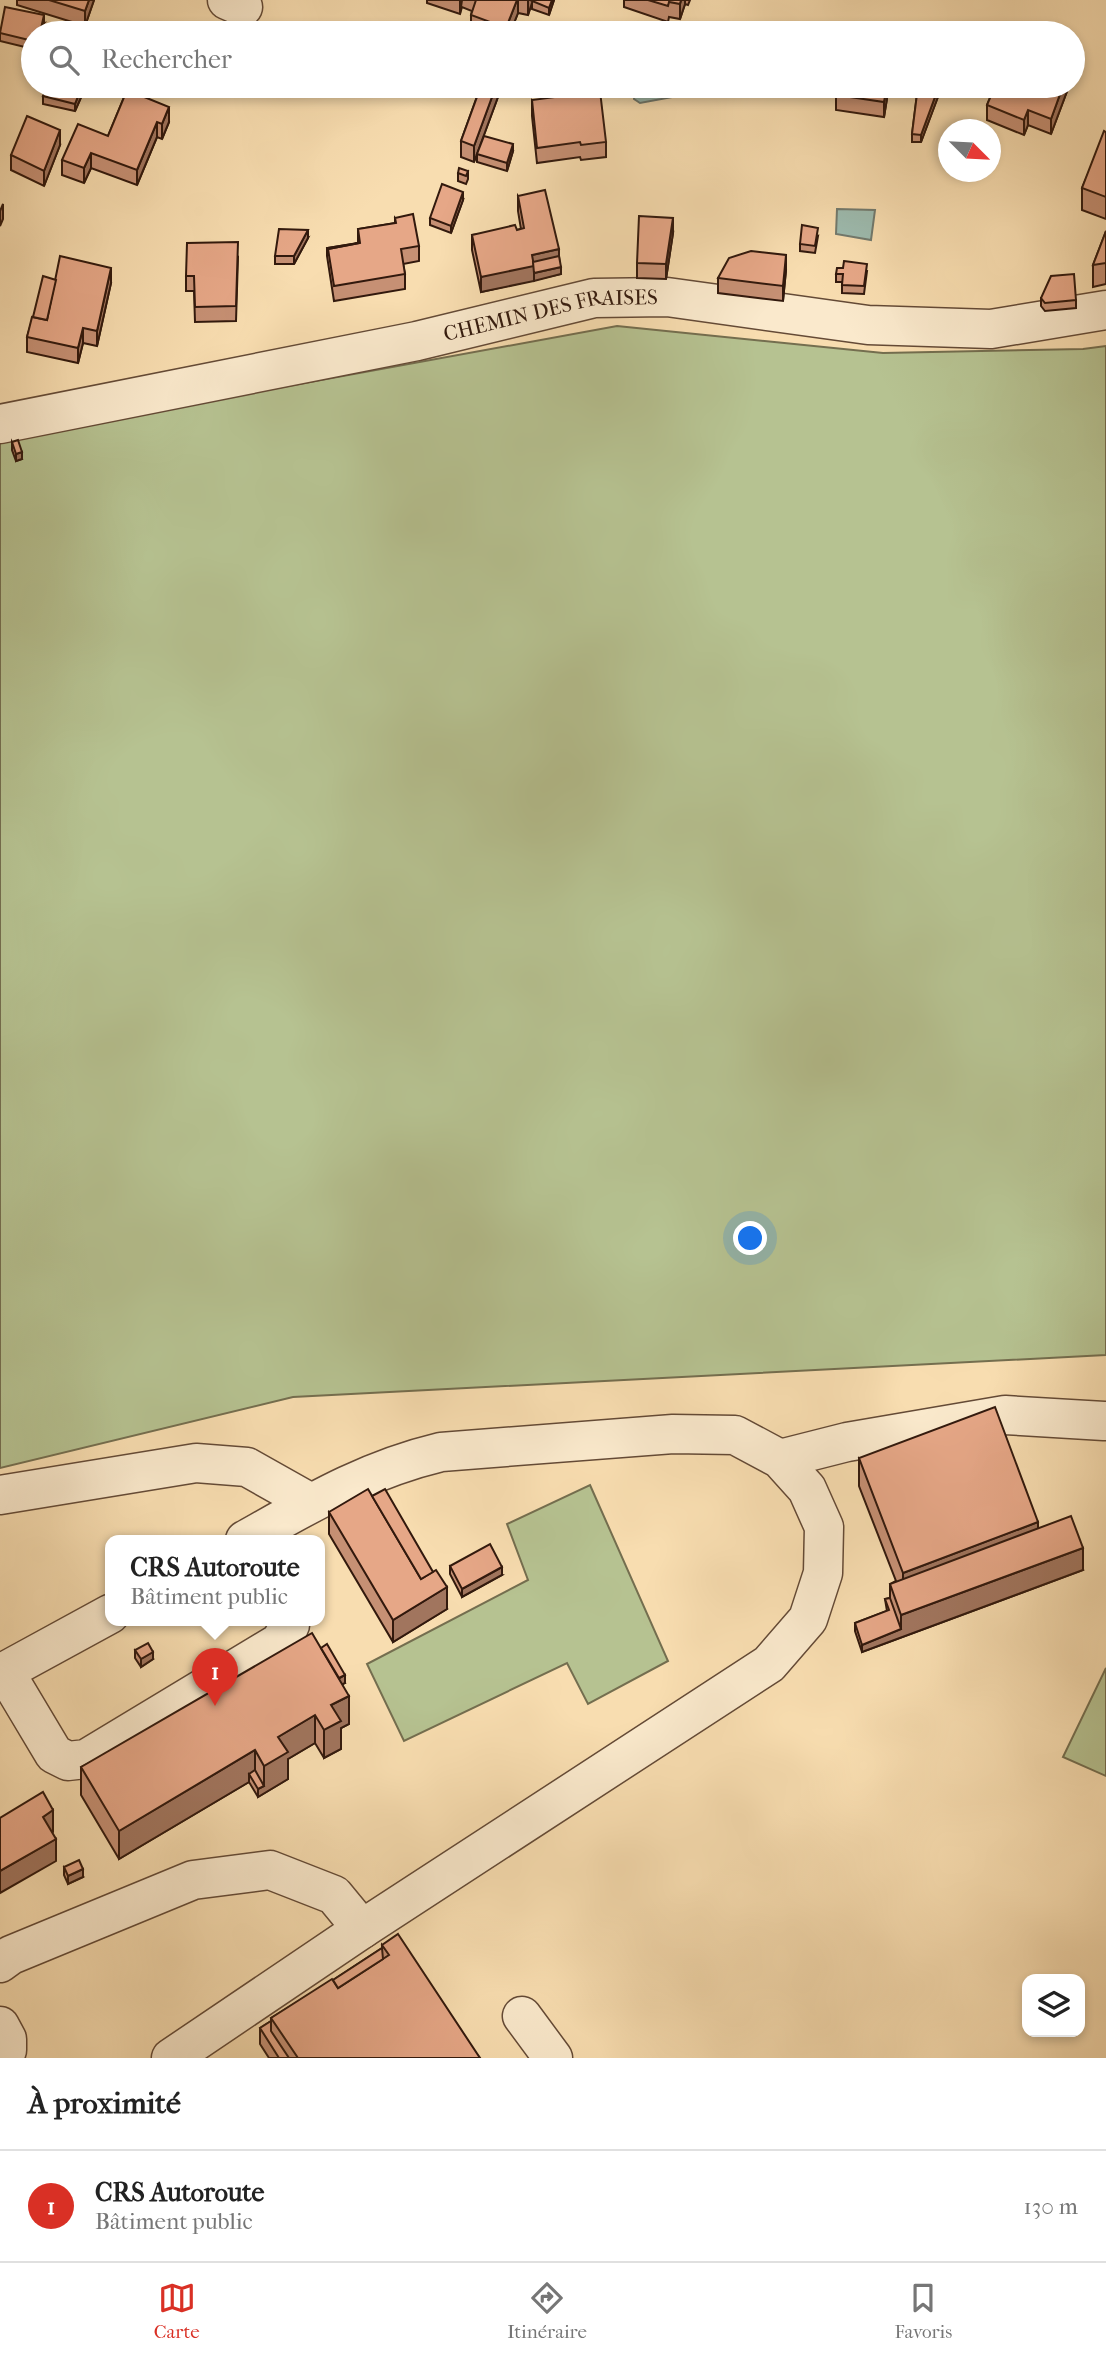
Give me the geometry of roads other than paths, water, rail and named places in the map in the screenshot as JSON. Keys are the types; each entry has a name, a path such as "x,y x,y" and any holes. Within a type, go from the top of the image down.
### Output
{"street":[{"name":"CHEMIN DES FRAISES","path":"0,424 417,341 594,298 667,297 868,325 991,330 1106,310"},
{"path":"780,1459 847,1442 1005,1415 1104,1421"},
{"path":"171,2058 362,1929 769,1664 808,1619 823,1573 824,1527 807,1489 780,1459 735,1435 673,1434 441,1452 404,1461 367,1475 311,1503 257,1535"},
{"path":"0,1494 196,1463 247,1467 311,1503"},
{"path":"105,1617 3,1673 54,1754 68,1761 86,1759 280,1642 289,1626"},
{"path":"0,1963 10,1955 193,1880 270,1870 334,1895 362,1929"},
{"path":"522,2016 553,2058"},
{"path":"0,2025 7,2039 7,2050 0,2054"}],"place":[{"name":"CRS Autoroute","path":"215,1706"}]}
